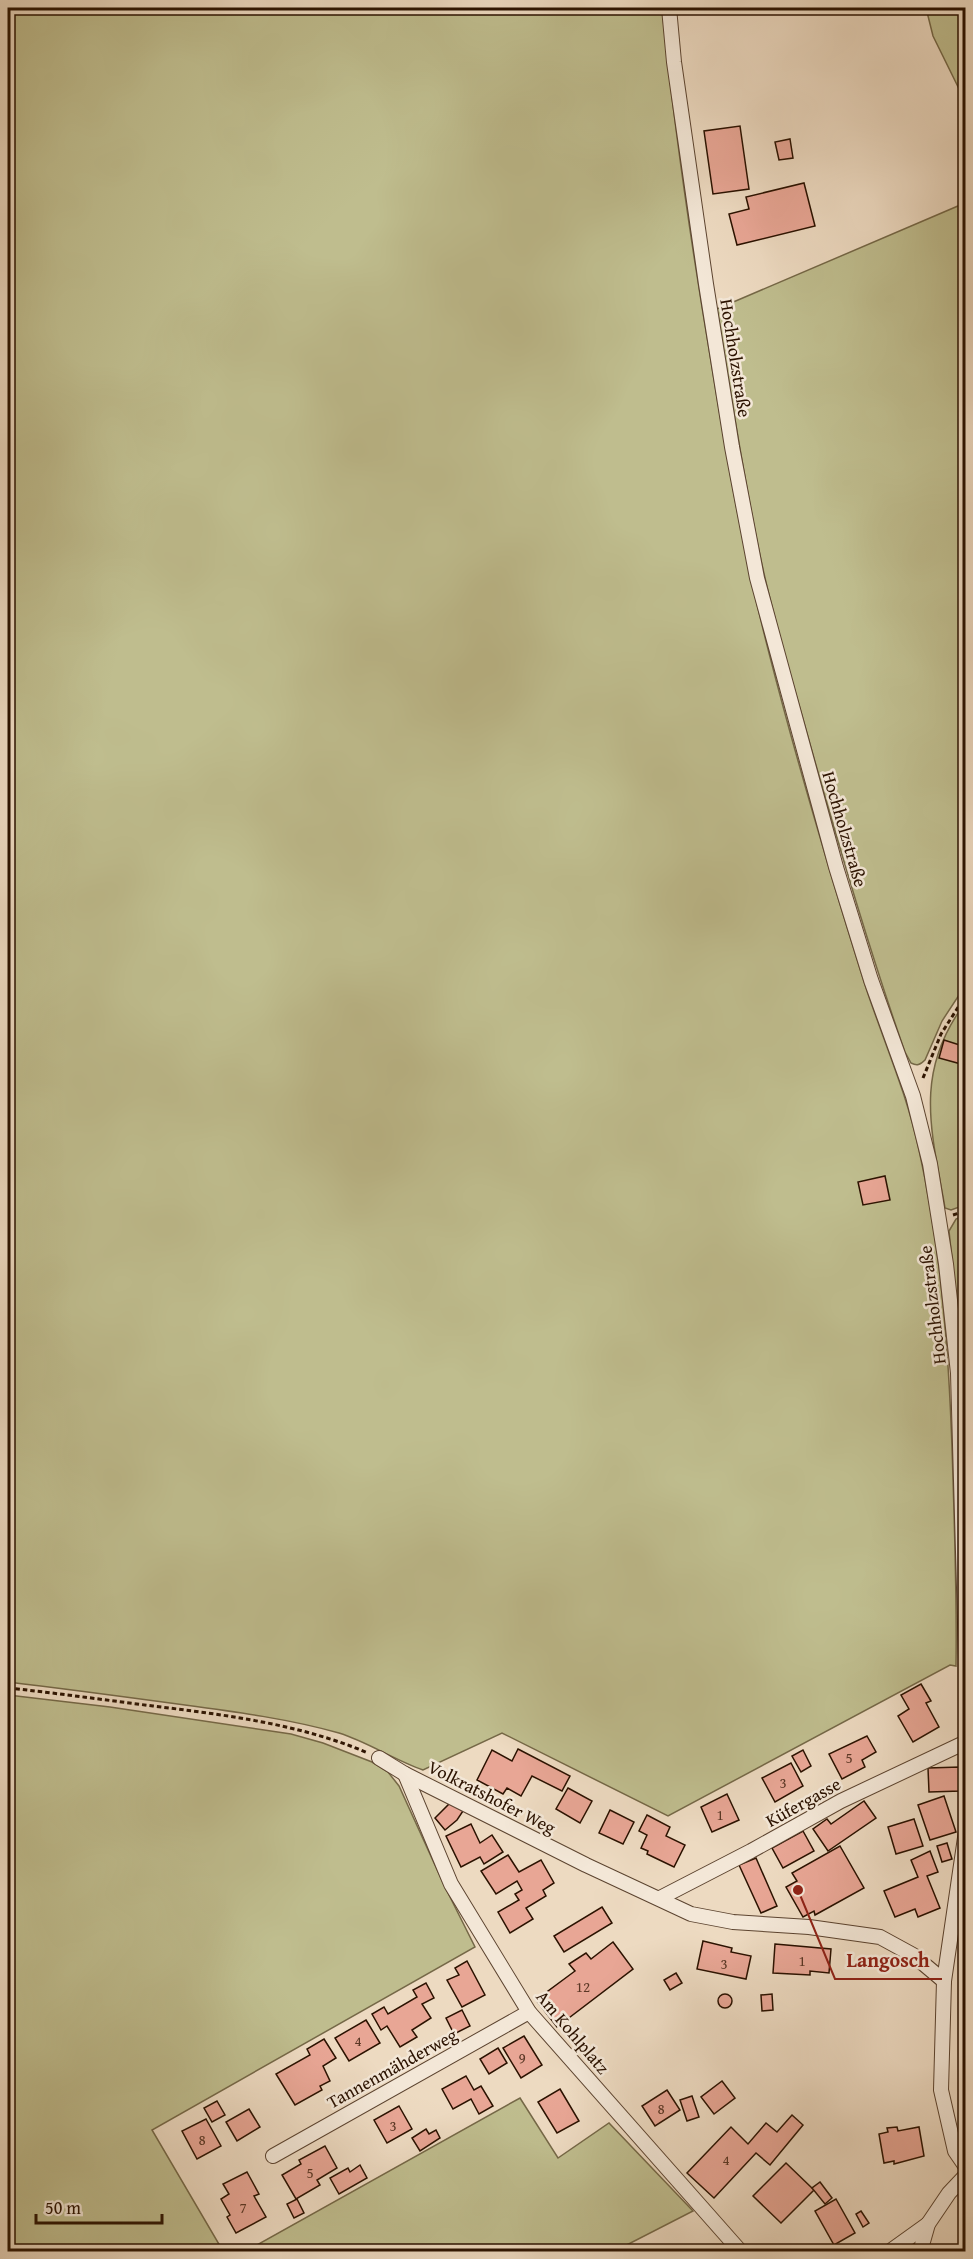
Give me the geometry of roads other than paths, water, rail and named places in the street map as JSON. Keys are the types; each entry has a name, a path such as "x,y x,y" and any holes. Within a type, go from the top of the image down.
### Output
{"street":[{"name":"Hochholzstraße","path":"669,8 674,62 707,295 732,447 758,578 836,867 872,980 913,1096 930,1164 945,1253 963,1429 966,1659"},
{"name":"Küfergasse","path":"660,1898 841,1801 966,1742"},
{"name":"Volkratshofer Weg","path":"379,1758 405,1774 586,1865 691,1914 733,1922 809,1927 880,1937 913,1955 944,1981"},
{"name":"Am Kohlplatz","path":"405,1774 451,1884 529,2012 741,2252"},
{"path":"966,1831 944,1981 941,2090 955,2151 966,2167"},
{"name":"Tannenmähderweg","path":"273,2156 529,2012"},
{"path":"890,2252 928,2224 966,2175"},
{"path":"920,2252 928,2224"}],"place":[{"name":"Langosch","path":"798,1890"}]}
